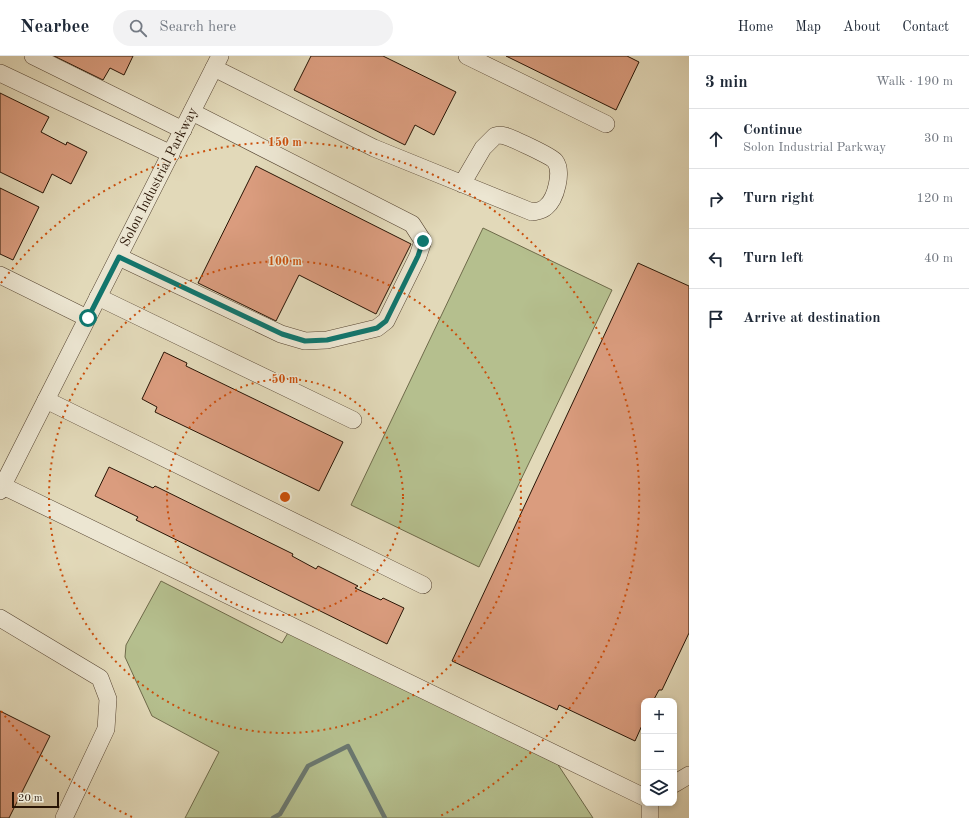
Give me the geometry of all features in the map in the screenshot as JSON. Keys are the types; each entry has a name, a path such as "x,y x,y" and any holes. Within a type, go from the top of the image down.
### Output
{"street":[{"path":"32,56 183,130"},
{"path":"467,56 606,124"},
{"path":"217,62 374,148 462,184 532,212 540,211 547,207 556,188 559,173 555,161 547,156 504,135 495,136 482,148 462,184"},
{"name":"Solon Industrial Parkway","path":"1,488 217,62"},
{"path":"0,73 171,154"},
{"path":"119,257 282,334 305,341 327,340 377,328 386,321 418,256 423,241 412,224 192,112"},
{"path":"0,275 88,318"},
{"path":"98,297 353,420"},
{"path":"46,400 423,585"},
{"path":"1,488 641,796"},
{"path":"0,618 100,678 108,699 106,729 64,818"},
{"path":"677,782 689,774"},
{"path":"650,806 650,818"}],"green space":[{"path":"483,228 612,290 479,567 351,505"},
{"path":"161,581 282,643 292,626 549,751 593,818 185,818 219,752 152,716 125,657 126,645"}],"building":[{"path":"54,56 133,56 124,75 110,68 103,80"},
{"path":"311,56 383,56 456,92 434,135 415,125 405,145 294,90"},
{"path":"506,56 627,56 639,62 616,110"},
{"path":"0,93 49,117 41,132 66,145 67,142 87,152 71,184 52,174 43,193 0,172"},
{"path":"256,166 411,244 376,314 299,275 276,321 198,283"},
{"path":"0,188 39,207 13,260 0,254"},
{"path":"638,263 689,286 689,633 662,690 659,690 655,698 641,698 641,728 635,741 559,705 557,710 452,661"},
{"path":"164,352 187,363 186,366 343,442 319,491 155,412 157,407 142,399"},
{"path":"109,467 153,488 155,486 293,554 292,556 316,569 318,566 358,586 355,588 381,600 383,598 404,608 387,644 136,520 138,517 95,496"},
{"path":"0,711 50,736 9,818 0,818"}],"waterway":[{"path":"273,818 280,814 308,766 348,746 385,818"}],"route":[{"path":"88,318 119,257 282,334 305,341 327,340 377,328 386,321 418,256 423,241"}]}
